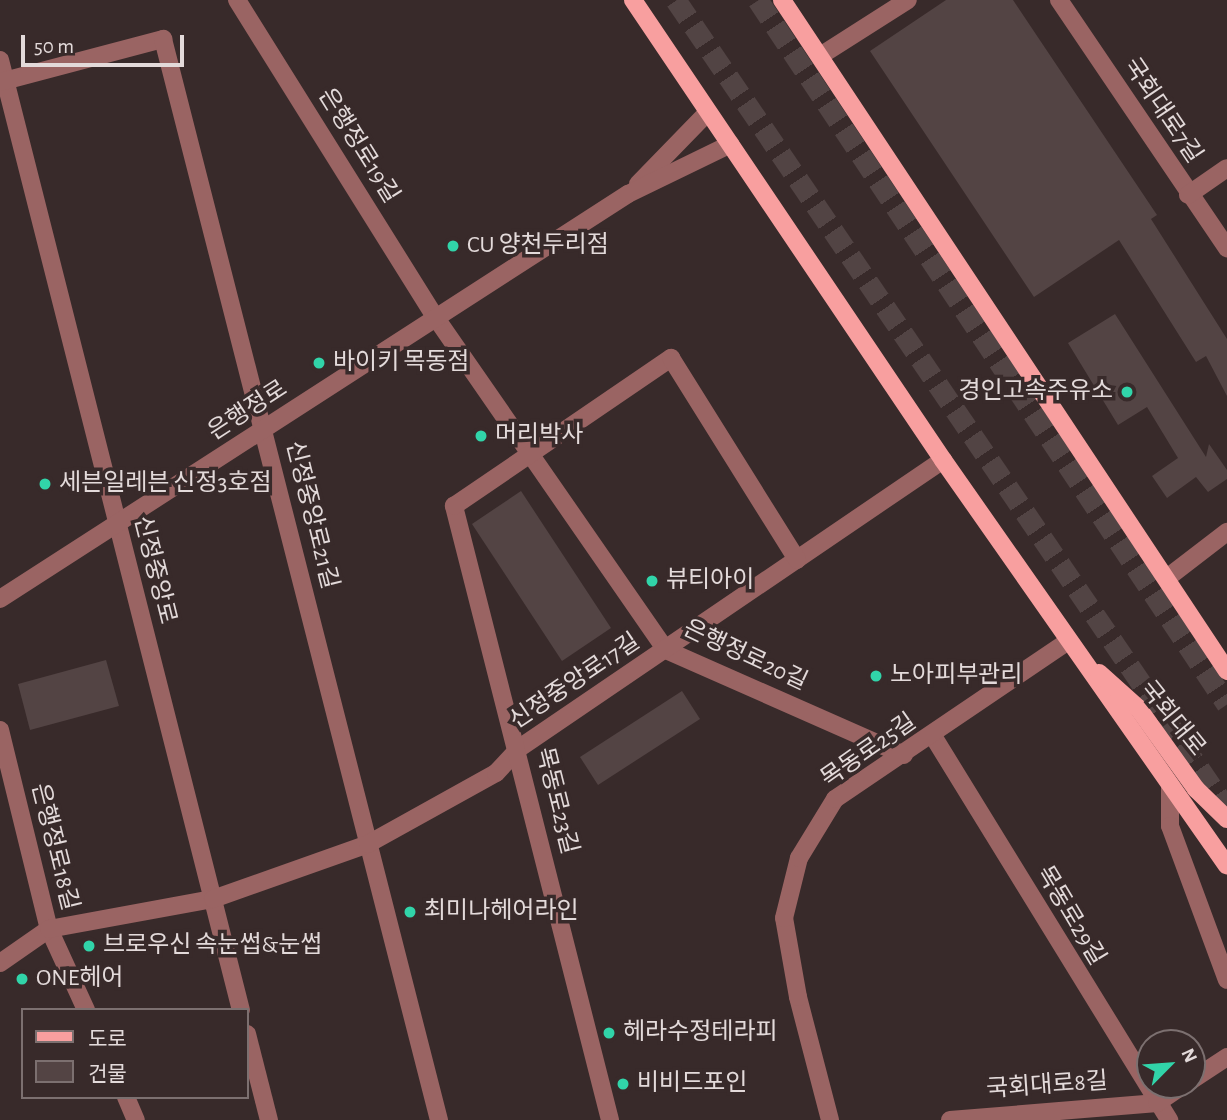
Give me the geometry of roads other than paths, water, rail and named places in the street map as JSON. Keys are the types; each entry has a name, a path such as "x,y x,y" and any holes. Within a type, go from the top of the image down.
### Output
{"main road":[{"path":"633,0 943,460 1227,866"},
{"path":"782,0 1227,671"},
{"name":"국회대로","path":"1072,647 1138,708 1196,789 1227,819"}],"street":[{"name":"은행정로19길","path":"237,0 436,318"},
{"path":"820,56 908,0"},
{"name":"국회대로7길","path":"1059,0 1188,195 1227,248"},
{"name":"신정중앙로21길","path":"3,81 163,39 439,1120"},
{"name":"신정중앙로","path":"0,60 3,81 240,1008"},
{"name":"은행정로","path":"628,194 708,111"},
{"name":"은행정로","path":"0,599 628,194 731,144"},
{"path":"1188,195 1227,168"},
{"name":"은행정로20길","path":"436,318 532,452 666,650 904,755"},
{"path":"532,452 671,358 797,560"},
{"name":"목동로23길","path":"532,452 454,506 518,749 610,1120"},
{"name":"신정중앙로17길","path":"48,929 212,899 368,844 496,773 518,749 943,460"},
{"path":"1167,578 1227,532"},
{"name":"목동로25길","path":"830,1120 798,998 784,918 799,858 835,799 1072,647"},
{"name":"은행정로18길","path":"0,730 48,929 85,1008"},
{"name":"목동로29길","path":"933,736 1169,1120"},
{"path":"1170,785 1170,826 1227,980"},
{"path":"0,963 48,929"},
{"path":"248,1038 268,1120"},
{"path":"1206,1071 1227,1057"},
{"path":"127,1099 136,1120"},
{"name":"국회대로8길","path":"950,1120 1157,1102 1162,1099"}],"tunnel":[{"path":"676,0 1227,809"},
{"path":"758,0 1227,704"}],"place":[{"name":"CU 양천두리점","path":"453,246"},
{"name":"바이키 목동점","path":"319,363"},
{"name":"경인고속주유소","path":"1127,392"},
{"name":"머리박사","path":"481,436"},
{"name":"세븐일레븐 신정3호점","path":"45,484"},
{"name":"뷰티아이","path":"652,581"},
{"name":"노아피부관리","path":"876,676"},
{"name":"최미나헤어라인","path":"410,912"},
{"name":"브로우신 속눈썹&눈썹","path":"89,946"},
{"name":"ONE헤어","path":"22,979"},
{"name":"헤라수정테라피","path":"609,1033"},
{"name":"비비드포인","path":"623,1084"}]}
